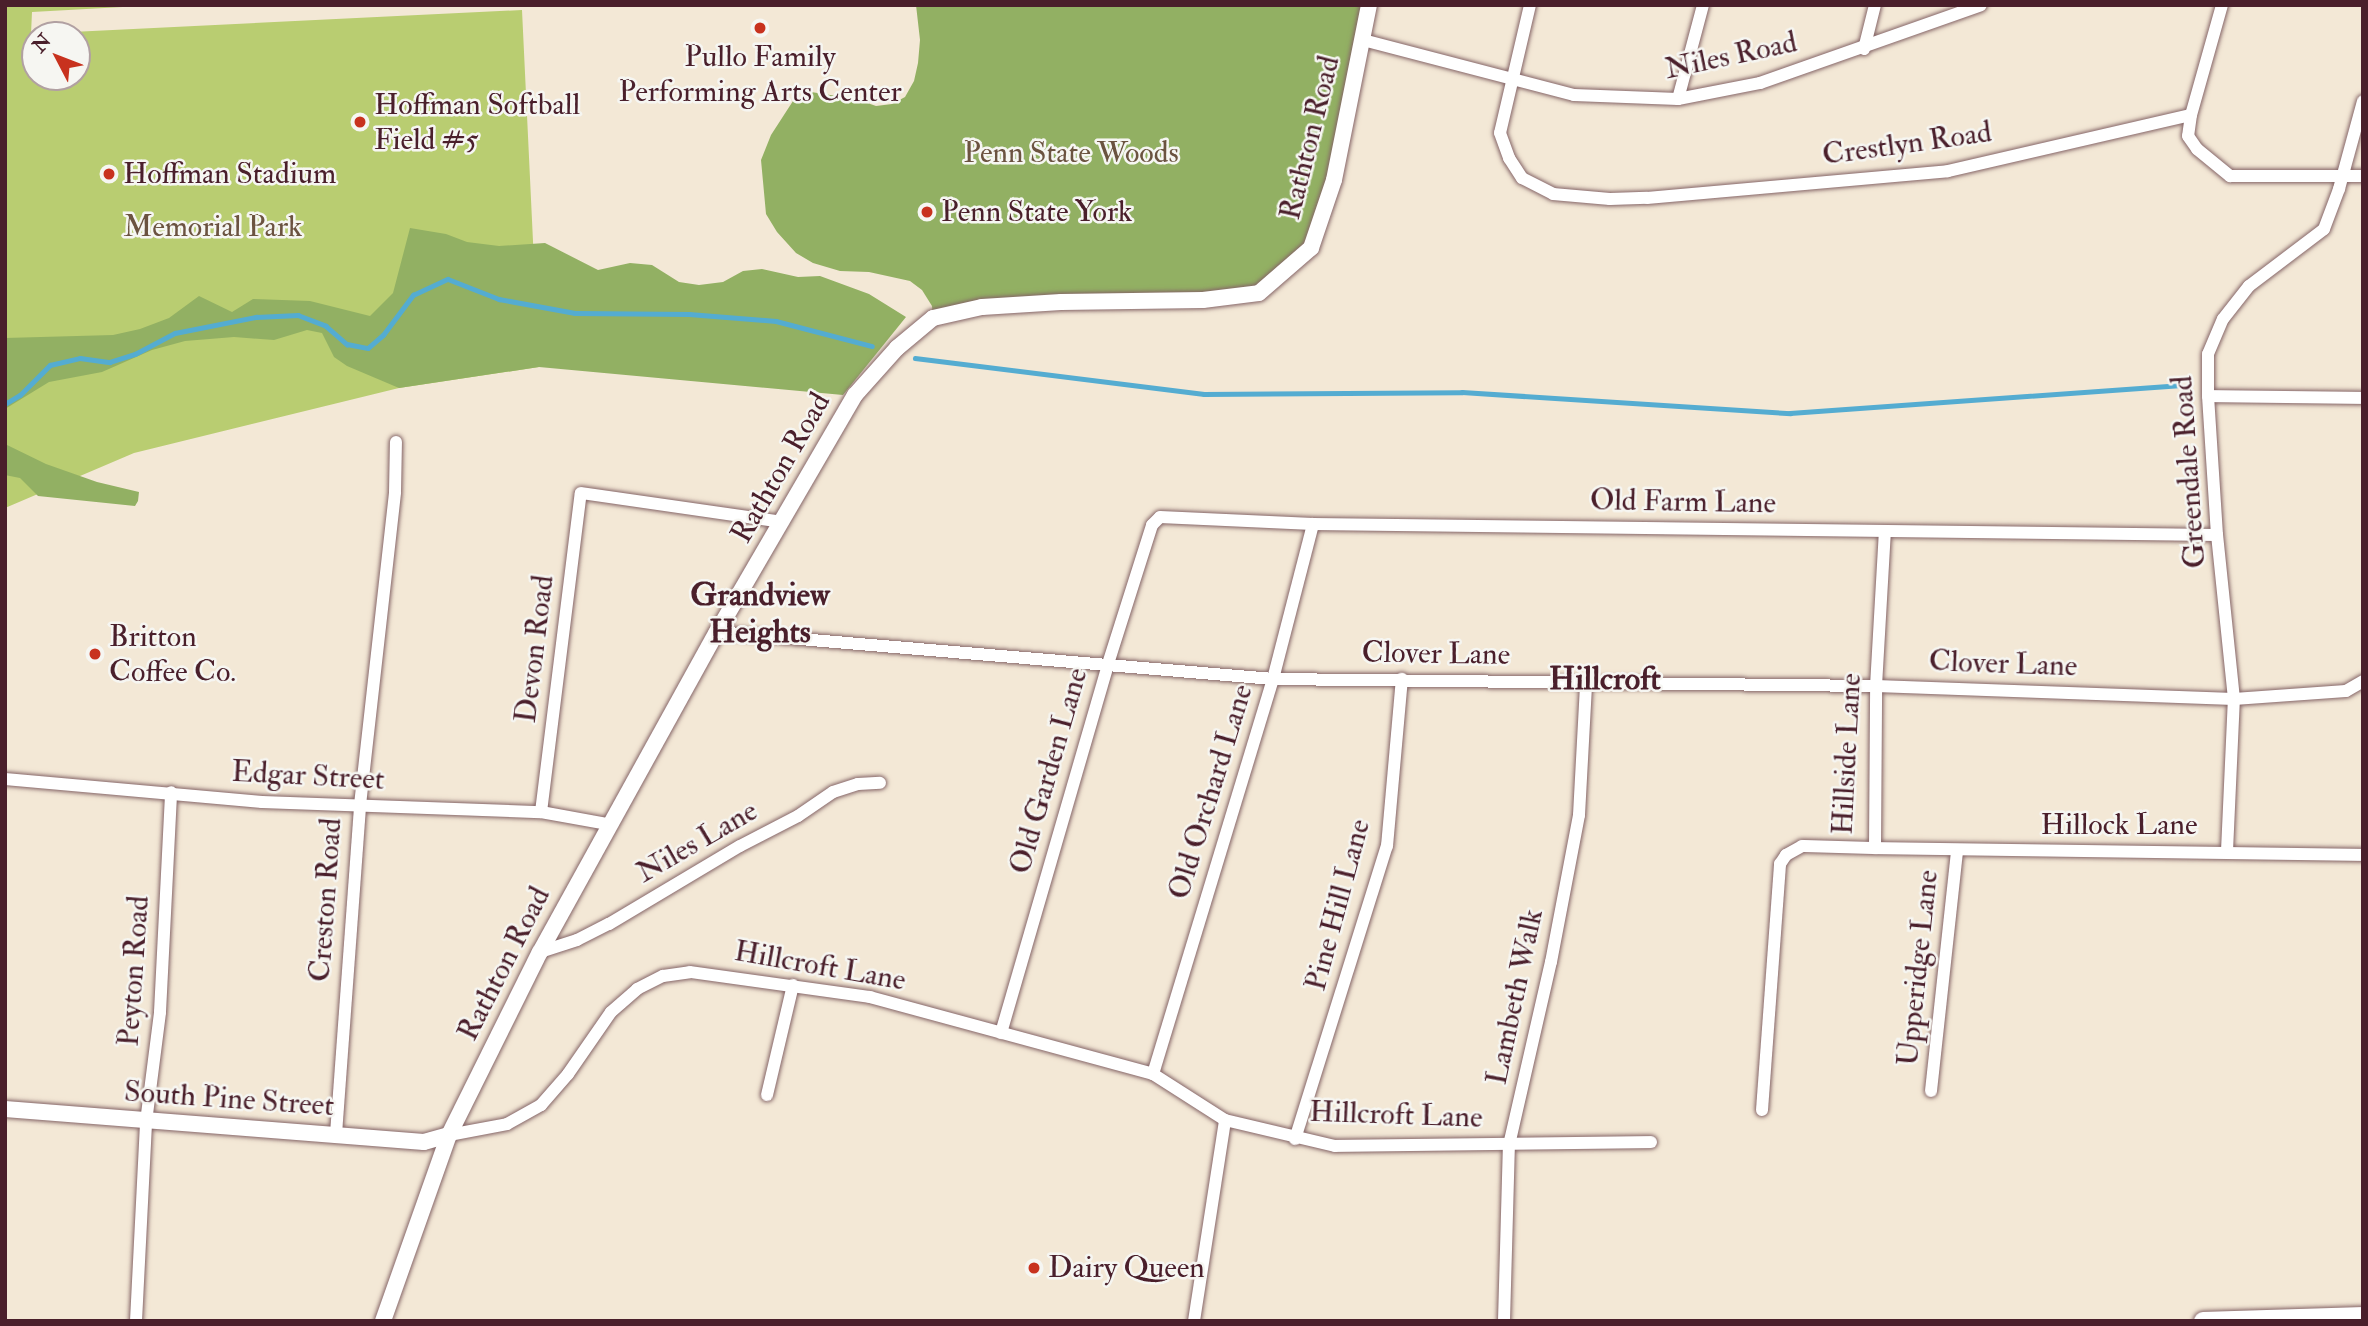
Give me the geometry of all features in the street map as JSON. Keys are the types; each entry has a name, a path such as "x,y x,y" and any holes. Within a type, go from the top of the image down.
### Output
{"main road":[{"path":"2203,1321 2363,1316"}],"street":[{"name":"Rathton Road","path":"383,1321 449,1135 540,952 608,824 855,395 897,348 933,318 982,307 1061,302 1203,300 1259,293 1311,248 1334,180 1369,5"},
{"name":"Crestlyn Road","path":"1530,5 1510,80 1500,133 1509,158 1522,178 1553,194 1610,199 1948,171 2191,115"},
{"path":"1678,99 1703,5"},
{"path":"1864,49 1875,5"},
{"name":"Niles Road","path":"1363,40 1574,95 1678,99 1760,83 1864,49 1981,5"},
{"path":"2221,5 2191,115 2188,136 2196,149 2231,176 2363,176"},
{"name":"Greendale Road","path":"2227,851 2234,699 2217,535 2207,396 2208,354 2223,318 2257,278 2324,229 2363,101"},
{"path":"2207,396 2363,398"},
{"name":"Creston Road","path":"336,1134 360,805 395,492 396,442"},
{"name":"Devon Road","path":"541,812 581,493 782,522"},
{"name":"Old Farm Lane","path":"1152,525 1160,517 1313,524 2217,535"},
{"name":"Old Orchard Lane","path":"1153,1074 1273,679 1313,524"},
{"name":"Old Garden Lane","path":"1001,1033 1107,667 1152,525"},
{"name":"Hillside Lane","path":"1762,1110 1780,864 1786,855 1802,846 1875,848 1876,686 1885,531"},
{"name":"Clover Lane","path":"717,632 1273,679 1402,678 1586,684 1876,686 2234,699 2346,691 2363,681"},
{"name":"Pine Hill Lane","path":"1295,1139 1387,846 1402,678"},
{"name":"Lambeth Walk","path":"1504,1321 1509,1145 1551,962 1579,815 1586,684"},
{"name":"Edgar Street","path":"5,779 262,802 541,812 608,824"},
{"name":"Niles Lane","path":"540,952 577,940 609,924 740,846 798,816 833,792 858,784 880,783"},
{"name":"Peyton Road","path":"136,1321 146,1122 160,1012 171,792"},
{"name":"Hillock Lane","path":"1875,848 2363,855"},
{"name":"Upperidge Lane","path":"1931,1091 1957,850"},
{"name":"Hillcroft Lane","path":"449,1135 507,1124 541,1105 568,1074 611,1012 637,989 663,976 690,972 870,997 1153,1074 1226,1120 1295,1139 1335,1146 1651,1142"},
{"path":"767,1095 793,985"},
{"name":"South Pine Street","path":"5,1109 424,1142 449,1135"},
{"path":"1194,1321 1226,1120"}],"green space":[{"name":"Memorial Park","path":"5,5 159,5 32,12 32,21 21,21 21,91 91,91 91,31 522,10 539,367 399,388 134,453 5,508"},
{"name":"Penn State Woods","path":"916,5 1369,5 1311,248 1259,293 933,318 932,306 922,290 910,281 869,272 840,271 813,263 796,253 777,232 766,214 761,160 771,135 793,101 811,92 856,99 876,106 892,104 905,97 914,81 918,63 920,40"},
{"path":"410,228 446,234 467,242 499,246 545,243 598,270 630,263 652,265 679,282 699,285 723,282 743,271 762,269 798,277 820,276 869,294 906,317 843,395 539,367 399,388 347,366 334,357 322,333 307,330 274,340 234,337 185,341 152,350 102,372 49,382 5,409 5,338 113,335 140,329 169,318 199,296 232,312 253,299 310,301 370,316 393,293"},
{"path":"5,444 46,464 97,482 139,492 138,501 135,506 38,496 20,478 5,475"}],"waterway":[{"path":"5,404 20,395 50,365 80,358 110,362 135,354 175,333 256,317 298,315 326,326 347,344 368,348 383,335 413,295 448,279 499,299 575,313 689,314 776,321 872,346"},
{"path":"915,358 1204,394 1462,392 1790,413 2178,385"}],"place":[{"name":"Pullo Family Performing Arts Center","path":"760,28"},
{"name":"Hoffman Softball Field #5","path":"360,122"},
{"name":"Hoffman Stadium","path":"109,174"},
{"name":"Penn State York","path":"927,212"},
{"name":"Britton Coffee Co.","path":"95,654"},
{"name":"Dairy Queen","path":"1034,1268"}],"district":[{"name":"Grandview Heights","path":"760,614"},
{"name":"Hillcroft","path":"1605,679"}]}
